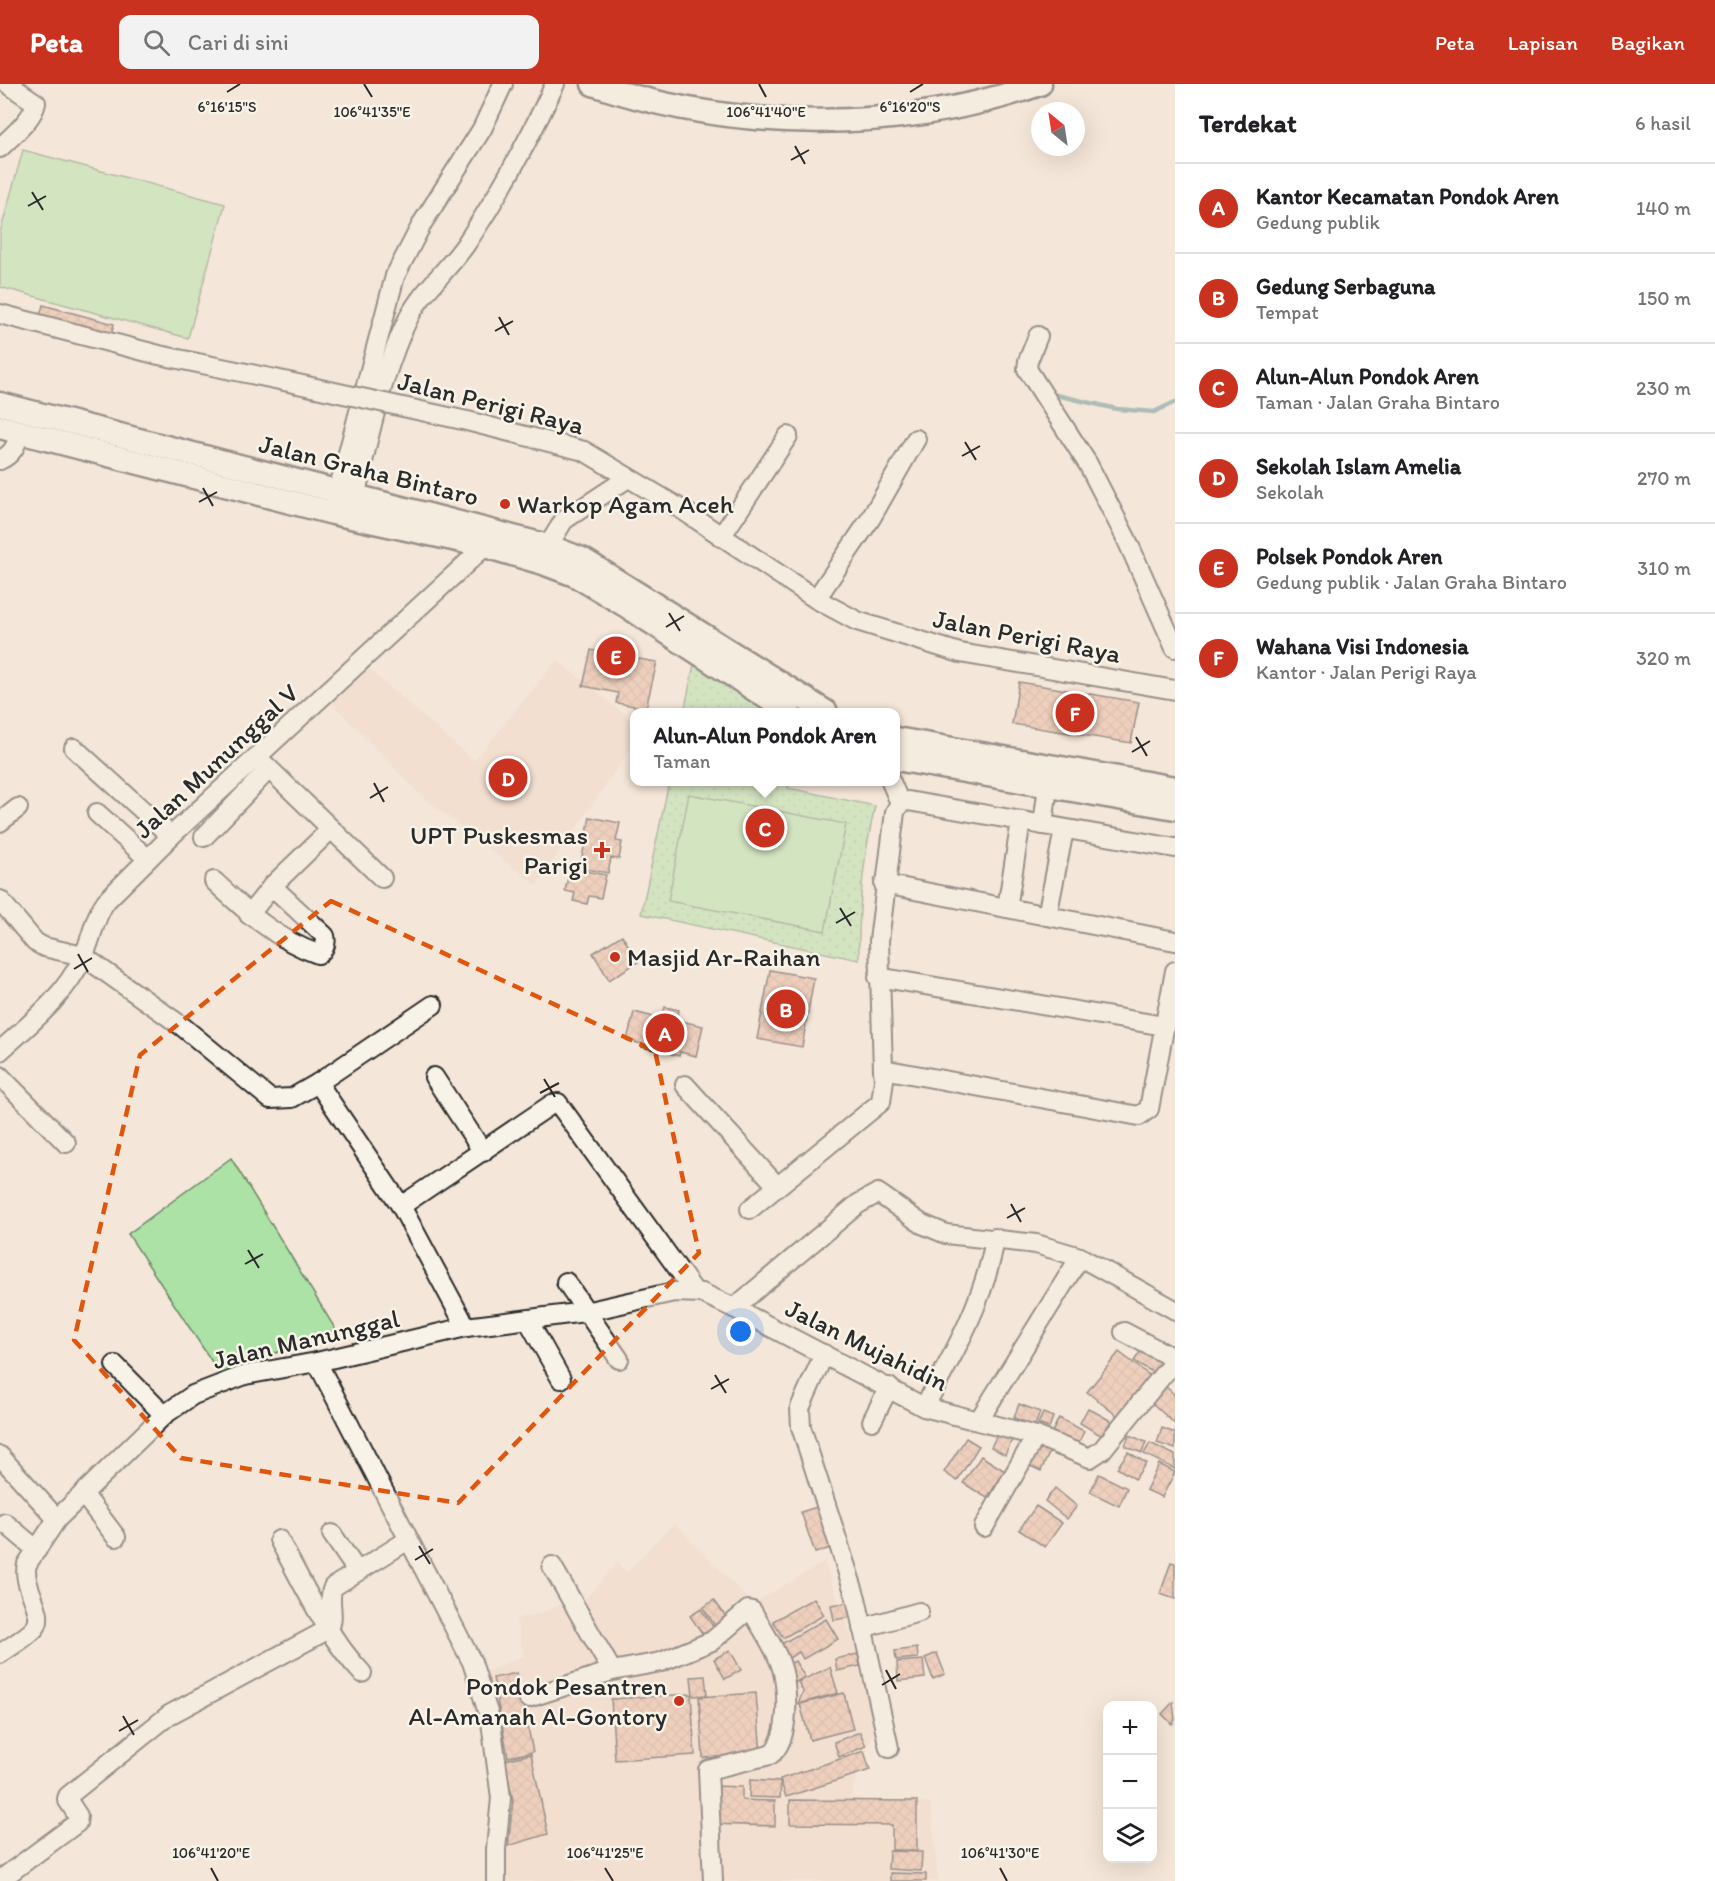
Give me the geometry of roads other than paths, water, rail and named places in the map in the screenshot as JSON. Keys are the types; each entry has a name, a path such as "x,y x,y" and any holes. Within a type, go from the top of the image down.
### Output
{"main road":[{"path":"593,84 646,100 688,108 757,117 833,120 896,118 967,105 1038,84"},
{"name":"Jalan Graha Bintaro","path":"0,404 344,504"},
{"name":"Jalan Graha Bintaro","path":"10,429 344,504 546,554 575,575 819,708"},
{"name":"Jalan Graha Bintaro","path":"696,640 784,708"},
{"path":"900,740 1175,808"},
{"path":"900,759 1049,777 1175,788"}],"street":[{"path":"0,148 35,108 36,103 8,84"},
{"path":"344,504 395,276 423,222 482,129 503,84"},
{"path":"344,504 408,318 428,289 465,245 526,146 555,84"},
{"name":"Jalan Perigi Raya","path":"0,314 159,355 467,421 584,451 816,599 857,621 960,653 1175,690"},
{"path":"1038,336 1028,361 1031,375 1088,464 1126,538 1175,648"},
{"path":"0,460 8,457 16,447 10,429"},
{"path":"721,537 788,436"},
{"path":"816,599 871,518 916,439"},
{"path":"546,554 564,520 628,478"},
{"name":"Jalan Mununggal V","path":"0,1051 52,1002 68,983 83,956 100,908 171,836 263,763 492,539"},
{"path":"74,748 171,836"},
{"path":"204,837 263,763 382,878"},
{"path":"1043,825 1049,777"},
{"path":"893,786 900,803"},
{"path":"750,1209 881,1102 884,1080 878,977 884,884 895,812 900,803 908,801 1175,848"},
{"path":"0,822 18,808"},
{"path":"97,813 148,859"},
{"path":"1007,908 1021,821"},
{"path":"249,915 272,886 330,830"},
{"path":"1047,916 1064,830"},
{"path":"214,881 249,915 273,932 318,954 325,947 325,936 272,886"},
{"path":"884,884 1175,941"},
{"path":"0,900 35,942 44,947 83,956 183,1028 270,1099 292,1098 433,1005"},
{"path":"883,1069 1140,1116 1149,1109 1175,971"},
{"path":"878,977 1164,1026"},
{"path":"0,1076 66,1143"},
{"path":"434,1077 483,1152"},
{"path":"318,1083 401,1206 466,1328"},
{"path":"685,1085 777,1186"},
{"path":"401,1206 552,1104 558,1103 694,1291"},
{"path":"734,1308 815,1238 873,1194 882,1194 934,1230 946,1234 1036,1244 1080,1257 1175,1310"},
{"path":"924,1407 944,1371 976,1302 992,1258 995,1238"},
{"path":"979,1420 1080,1257"},
{"path":"566,1282 619,1359"},
{"name":"Jalan Mujahidin","path":"528,1320 585,1312 674,1292 694,1291 734,1308 924,1407 1036,1436 1088,1458 1094,1457 1175,1359"},
{"path":"528,1320 561,1379"},
{"name":"Jalan Manunggal","path":"0,1654 34,1629 39,1622 39,1614 26,1583 25,1572 57,1519 164,1415 193,1395 225,1381 466,1328 528,1320"},
{"path":"1124,1332 1175,1359"},
{"path":"824,1354 800,1408 801,1427 856,1598 890,1748"},
{"path":"317,1362 472,1662 491,1722 501,1798 495,1850 496,1881"},
{"path":"114,1365 164,1415"},
{"path":"872,1421 889,1387"},
{"path":"984,1527 1036,1436"},
{"path":"0,1456 57,1519"},
{"path":"84,1495 116,1537"},
{"path":"6,1523 37,1550"},
{"path":"332,1534 357,1570"},
{"path":"279,1540 345,1655 362,1673"},
{"path":"0,1880 77,1823 78,1816 67,1799 68,1796 169,1715 329,1629 333,1618 331,1592 337,1583 408,1540"},
{"path":"552,1566 612,1671"},
{"path":"528,1698 612,1671 661,1662 712,1641 748,1610 752,1611 779,1660 785,1677 786,1729 778,1750 770,1755 708,1770 713,1881"},
{"path":"862,1628 919,1612"}],"waterway":[{"path":"1052,394 1117,409 1154,412 1175,402"}],"place":[{"name":"Warkop Agam Aceh","path":"505,504"},
{"name":"Polsek Pondok Aren","path":"616,656"},
{"name":"Wahana Visi Indonesia","path":"1075,713"},
{"name":"Sekolah Islam Amelia","path":"508,778"},
{"name":"Alun-Alun Pondok Aren","path":"765,828"},
{"name":"UPT Puskesmas Parigi","path":"602,850"},
{"name":"Masjid Ar-Raihan","path":"615,957"},
{"name":"Gedung Serbaguna","path":"786,1009"},
{"name":"Kantor Kecamatan Pondok Aren","path":"665,1033"},
{"name":"Pondok Pesantren Al-Amanah Al-Gontory","path":"679,1701"}]}
